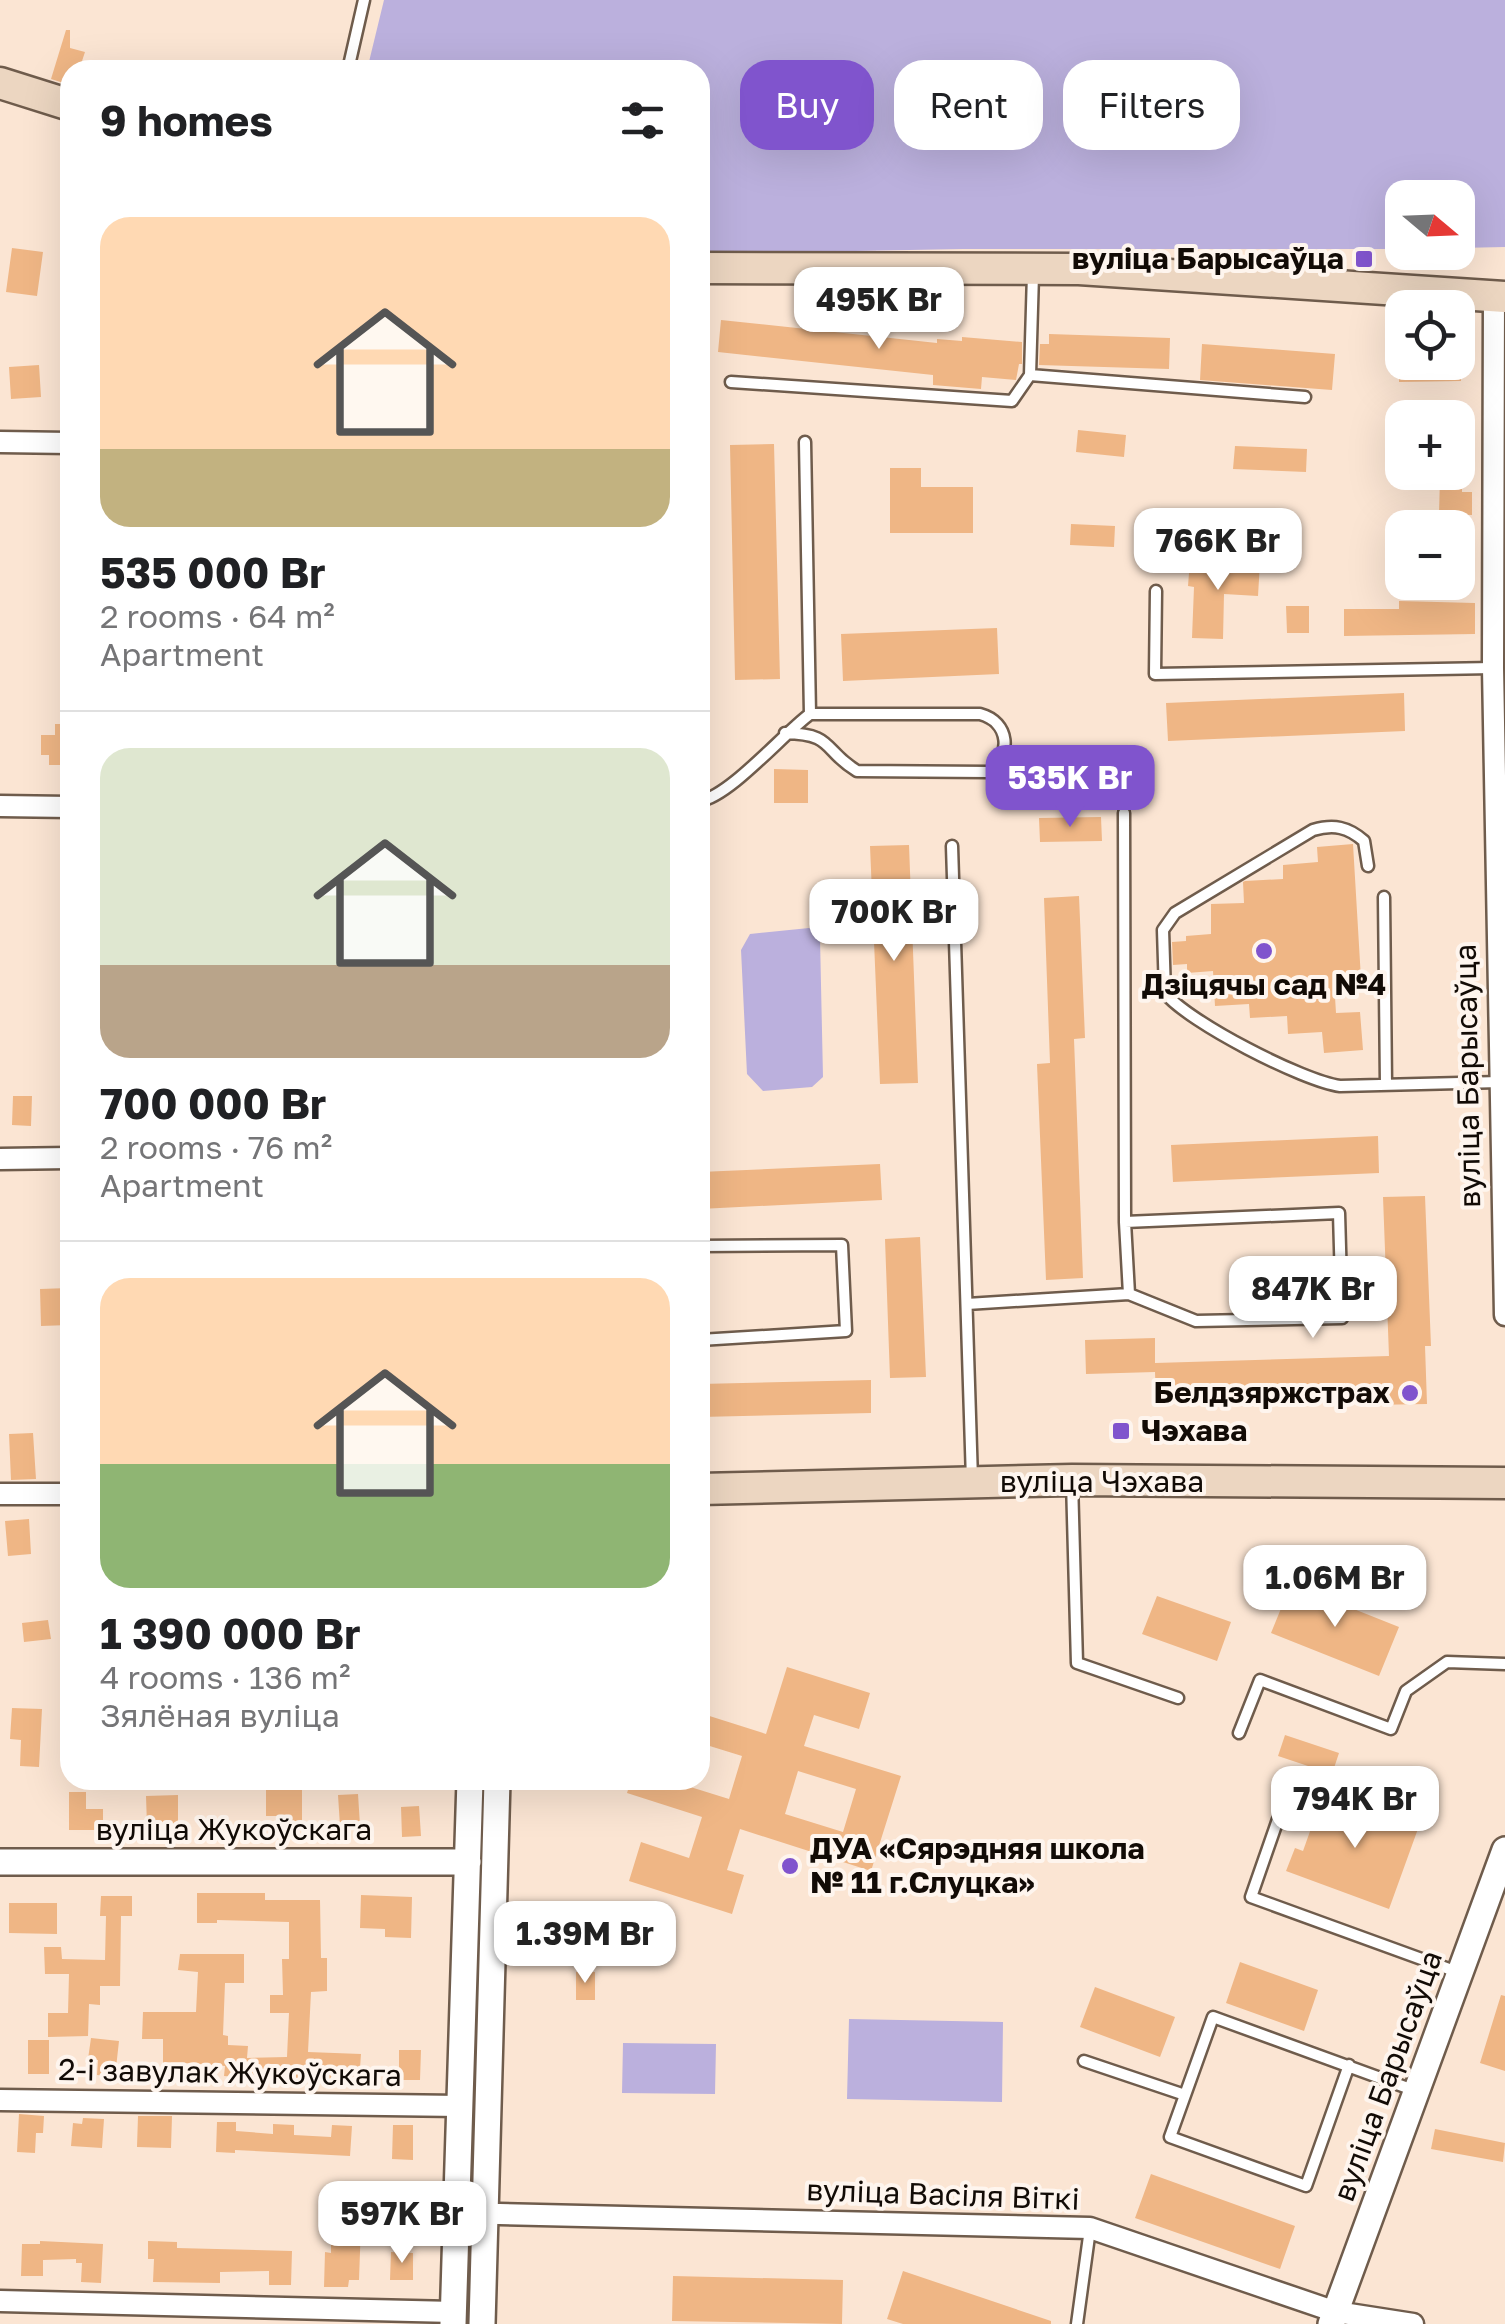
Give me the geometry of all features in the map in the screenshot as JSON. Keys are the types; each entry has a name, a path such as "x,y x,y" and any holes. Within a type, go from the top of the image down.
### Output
{"main road":[{"path":"0,83 60,102"},
{"path":"710,268 1033,268 1499,297"},
{"name":"вуліца Чэхава","path":"710,1488 1072,1480 1505,1483"}],"street":[{"name":"вуліца Барысаўца","path":"1499,297 1505,1315"},
{"path":"0,442 60,443"},
{"path":"0,806 60,807"},
{"path":"0,1160 60,1158"},
{"path":"0,1494 60,1494"},
{"path":"0,2301 454,2318 470,1790"},
{"path":"482,2324 497,1790"},
{"name":"вуліца Жукоўскага","path":"0,1862 468,1862"},
{"name":"вуліца Барысаўца","path":"1334,2318 1503,1865"},
{"name":"2-і завулак Жукоўскага","path":"0,2100 460,2106"},
{"name":"вуліца Васіля Віткі","path":"457,2214 1090,2228 1334,2318 1413,2324"}],"lane":[{"path":"350,60 364,0"},
{"path":"731,382 1012,400 1030,375 1033,268"},
{"path":"1030,375 1305,397"},
{"path":"805,442 810,714"},
{"path":"1156,592 1154,674 1499,668"},
{"path":"710,799 736,780 786,733 810,714 980,714 992,717 1005,734 1004,756 1000,765 989,772 857,771 841,761 822,738 810,733 786,733"},
{"path":"1124,813 1125,1222 1130,1294"},
{"path":"1368,866 1364,841 1344,828 1327,826 1313,830 1175,913 1163,930 1165,993 1181,1010 1317,1082 1340,1086 1501,1082"},
{"path":"952,846 972,1482"},
{"path":"1384,897 1386,1084"},
{"path":"967,1304 1130,1294 1196,1321 1342,1318 1339,1213 1125,1222"},
{"path":"710,1246 842,1246 846,1331 710,1339"},
{"path":"1072,1480 1077,1662 1178,1698"},
{"path":"1239,1733 1260,1680 1391,1729 1406,1691 1447,1662 1505,1664"},
{"path":"1283,1805 1251,1898 1461,1974"},
{"path":"1349,2066 1306,2186 1170,2138 1213,2017 1349,2066 1418,2091"},
{"path":"1084,2062 1185,2095"},
{"path":"1077,2324 1090,2228"}],"shaded area":[{"path":"384,0 1505,0 1505,247 1475,248 1475,180 1385,180 1385,249 963,249 710,254 710,60 369,60"},
{"path":"809,928 820,938 823,1077 812,1087 763,1091 747,1074 741,950 750,934"},
{"path":"849,2019 1003,2022 1002,2102 847,2099"},
{"path":"623,2043 716,2044 715,2094 622,2093"}],"building":[{"path":"66,30 70,30 70,48 85,52 82,60 60,60 60,82 51,79"},
{"path":"12,248 43,252 37,296 6,292"},
{"path":"721,320 937,343 937,339 962,341 962,337 1022,342 1022,364 1016,380 982,377 981,389 933,385 933,375 718,352"},
{"path":"1049,334 1170,338 1169,369 1039,365 1040,344 1049,344"},
{"path":"1202,344 1335,354 1332,390 1200,380"},
{"path":"39,365 41,397 11,399 9,367"},
{"path":"1399,380 1461,380 1461,381"},
{"path":"1078,430 1126,435 1124,457 1076,452"},
{"path":"774,444 780,679 735,680 730,445"},
{"path":"1235,446 1307,449 1306,472 1233,469"},
{"path":"890,468 921,468 921,487 973,487 973,533 890,533"},
{"path":"1440,490 1472,492 1472,510 1439,510"},
{"path":"1071,524 1115,526 1114,547 1070,545"},
{"path":"1190,560 1236,565 1236,561 1260,562 1258,596 1224,594 1223,639 1192,638 1194,587 1188,586"},
{"path":"1399,601 1475,603 1475,634 1344,636 1344,609 1399,609"},
{"path":"1286,606 1309,606 1309,633 1287,633"},
{"path":"997,628 999,674 843,681 841,634"},
{"path":"1404,693 1405,731 1168,741 1166,703"},
{"path":"55,724 60,724 60,765 49,765 49,755 41,755 41,735 55,735"},
{"path":"774,769 808,770 808,803 774,803"},
{"path":"1101,817 1102,841 1040,842 1039,818"},
{"name":"Дзіцячы сад №4","path":"1353,844 1361,979 1334,981 1336,1013 1360,1012 1363,1050 1324,1053 1322,1032 1288,1034 1287,1016 1250,1018 1249,1004 1215,1006 1213,971 1187,973 1187,964 1173,965 1172,942 1186,941 1186,936 1211,934 1211,904 1244,903 1243,882 1283,879 1283,865 1318,862 1317,847"},
{"path":"909,845 918,1083 880,1084 870,846"},
{"path":"1079,896 1085,1038 1074,1039 1083,1278 1046,1280 1037,1064 1050,1063 1044,898"},
{"path":"13,1096 32,1096 31,1126 12,1125"},
{"path":"1378,1136 1379,1173 1173,1182 1171,1145"},
{"path":"880,1164 882,1200 710,1209 710,1172"},
{"path":"1425,1196 1431,1346 1425,1346 1427,1404 1370,1405 1370,1394 1156,1400 1155,1372 1086,1374 1085,1340 1155,1338 1155,1363 1389,1356 1383,1197"},
{"path":"920,1237 926,1377 890,1378 885,1239"},
{"path":"60,1288 60,1325 41,1326 40,1289"},
{"path":"871,1380 871,1413 710,1417 710,1384"},
{"path":"33,1433 36,1479 11,1480 9,1434"},
{"path":"29,1519 31,1554 8,1556 5,1521"},
{"path":"1291,1584 1399,1627 1379,1676 1271,1633"},
{"path":"1157,1596 1231,1622 1217,1661 1142,1634"},
{"path":"48,1620 51,1639 24,1642 22,1623"},
{"path":"787,1667 870,1693 859,1729 814,1715 804,1746 901,1776 871,1871 740,1829 727,1870 744,1875 732,1914 629,1881 641,1842 689,1858 702,1817 627,1793 628,1790 700,1790 729,1799 742,1756 710,1746 710,1716 766,1734","holes":["798,1771 856,1789 843,1832 785,1814"]},
{"path":"12,1708 42,1709 39,1767 20,1766 21,1740 10,1739"},
{"path":"1285,1735 1339,1753 1332,1774 1278,1756"},
{"path":"266,1790 302,1790 302,1829 278,1829 278,1816 266,1816"},
{"path":"69,1792 86,1792 86,1809 103,1809 103,1830 69,1830"},
{"path":"1324,1792 1419,1826 1389,1909 1286,1871 1295,1848 1303,1851"},
{"path":"358,1794 360,1825 340,1826 338,1795"},
{"path":"178,1795 178,1825 147,1826 146,1796"},
{"path":"419,1806 421,1836 402,1837 401,1807"},
{"path":"197,1893 265,1893 265,1900 320,1900 321,1958 327,1958 327,1991 311,1992 308,2052 361,2054 359,2082 224,2076 225,2066 185,2063 184,2079 163,2079 163,2039 142,2039 143,2012 196,2012 198,1972 178,1970 180,1954 244,1954 244,1983 225,1983 223,2035 228,2036 228,2045 248,2046 247,2058 287,2057 289,2013 270,2013 270,1995 283,1995 282,1959 289,1959 289,1922 197,1923"},
{"path":"361,1895 412,1897 411,1938 385,1937 385,1929 360,1928"},
{"path":"101,1896 132,1896 132,1916 121,1916 120,1986 100,1986 100,2005 89,2004 88,2036 48,2037 48,2013 68,2013 69,1974 45,1974 44,1947 61,1947 62,1959 105,1960 106,1916 100,1916"},
{"path":"9,1903 57,1903 57,1934 9,1933"},
{"path":"1240,1962 1318,1990 1304,2031 1226,2003"},
{"path":"576,1972 595,1972 595,2000 576,2000"},
{"path":"1095,1987 1175,2017 1160,2057 1080,2027"},
{"path":"1501,1995 1505,1996 1505,2071 1480,2063"},
{"path":"91,2038 119,2041 115,2077 97,2075 98,2060 88,2059"},
{"path":"28,2040 49,2040 49,2074 28,2074"},
{"path":"399,2050 421,2050 420,2080 399,2080"},
{"path":"19,2114 44,2116 43,2133 36,2133 35,2153 17,2152"},
{"path":"138,2116 172,2116 171,2148 137,2147"},
{"path":"83,2118 104,2119 102,2148 71,2146 73,2123 82,2124"},
{"path":"217,2122 236,2122 236,2131 273,2134 273,2124 294,2125 294,2135 331,2137 332,2125 352,2126 350,2156 216,2152"},
{"path":"393,2125 413,2125 413,2160 392,2159"},
{"path":"1435,2129 1505,2143 1503,2162 1431,2149"},
{"path":"1151,2174 1295,2226 1280,2269 1135,2218"},
{"path":"391,2186 390,2224 361,2224 359,2280 349,2280 348,2287 324,2287 325,2252 331,2253 331,2208 349,2208 348,2187"},
{"path":"148,2241 177,2242 177,2248 292,2251 291,2285 269,2285 269,2271 220,2272 220,2283 153,2282 154,2259 148,2259"},
{"path":"22,2244 103,2244 101,2283 81,2282 82,2263 76,2263 76,2259 43,2260 43,2276 21,2276"},
{"path":"391,2252 413,2253 413,2280 390,2280"},
{"path":"903,2271 1051,2324 903,2324 887,2319"},
{"path":"673,2276 843,2280 842,2324 672,2321"}],"place":[{"name":"вуліца Барысаўца","path":"1364,259"},
{"name":"Дзіцячы сад №4","path":"1264,951"},
{"name":"Белдзяржстрах","path":"1410,1393"},
{"name":"Чэхава","path":"1121,1431"},
{"name":"ДУА «Сярэдняя школа № 11 г.Слуцка»","path":"790,1866"}]}
